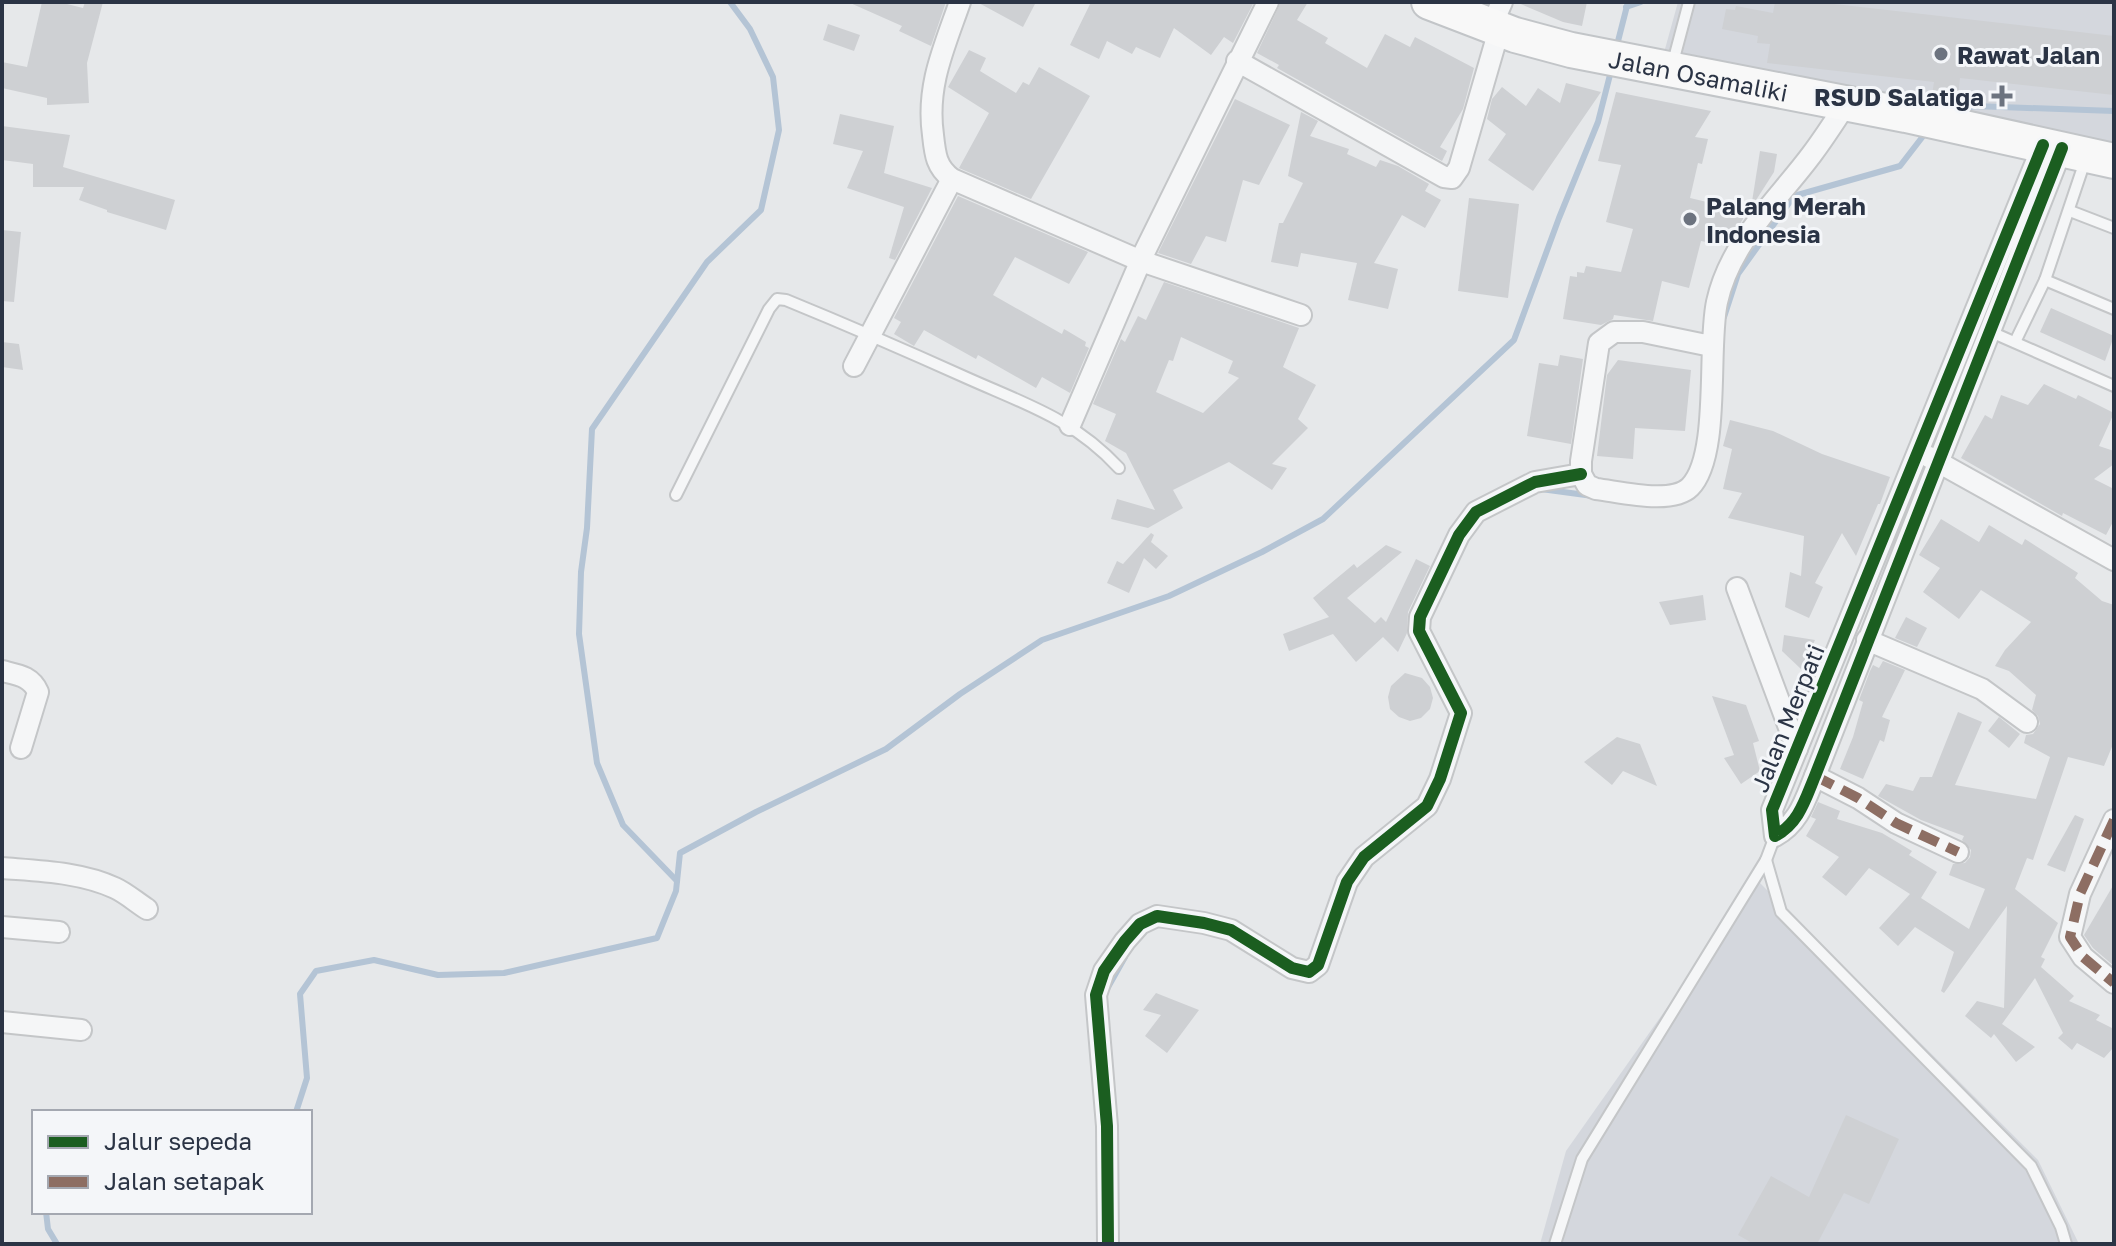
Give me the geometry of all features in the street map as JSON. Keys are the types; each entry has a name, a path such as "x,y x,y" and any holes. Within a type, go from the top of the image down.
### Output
{"main road":[{"name":"Jalan Osamaliki","path":"1429,2 1497,19 1571,50 2077,152"}],"street":[{"path":"960,2 933,81 930,103 936,158 941,170 952,179 1141,261 1301,315"},
{"path":"1070,425 1141,261 1268,2"},
{"path":"1237,61 1444,177 1452,178 1459,168 1497,19"},
{"path":"1711,346 1643,332 1614,332 1599,343 1581,461 1581,474 1587,485 1596,489 1678,496 1692,485 1705,459 1710,427 1711,346 1718,300 1745,236 1811,155 1846,104"},
{"name":"Jalan Merpati","path":"2077,152 1929,457 1797,749 1772,810 1775,836 1787,830 1797,819 1867,640 1929,457 1991,332 2077,152"},
{"path":"854,366 952,179"},
{"path":"1929,457 2114,560"},
{"path":"1108,1244 1107,1126 1096,995 1104,971 1140,924 1157,916 1231,930 1292,968 1309,972 1318,965 1347,882 1364,857 1427,806 1452,746 1461,713 1419,631 1420,617 1459,535 1476,512 1535,482 1581,474"},
{"path":"1737,588 1797,749"},
{"path":"1867,640 1982,689 2027,722"},
{"path":"2,671 27,678 38,692 21,748"},
{"path":"1815,776 1858,798 1896,823 1958,852"},
{"path":"2114,820 2080,894 2070,937 2083,957 2114,983"},
{"path":"2,868 88,879 115,888 147,909"},
{"path":"2,927 59,932"},
{"path":"2,1022 81,1030"}],"lane":[{"path":"1657,65 1689,2"},
{"path":"2015,342 2045,280 2070,211 2077,152"},
{"path":"2070,211 2114,228"},
{"path":"2045,280 2114,309"},
{"path":"676,495 769,309 777,299 869,334 1070,425 1101,448 1119,468"},
{"path":"1991,332 2114,386"},
{"path":"1555,1244 1582,1159 1766,860 1775,836"},
{"path":"1766,860 1781,912 2031,1166 2066,1244"}],"shaded area":[{"name":"RSUD Salatiga","path":"1678,2 2114,2 2114,143 1665,49"},
{"path":"1757,880 2038,1160 2079,1244 1540,1244 1566,1151"}],"building":[{"path":"42,2 59,2 83,8 85,2 103,2 87,63 89,103 47,105 47,98 2,88 2,62 27,67"},
{"path":"848,2 946,2 931,46 899,31 902,26"},
{"path":"977,2 1036,2 1023,27"},
{"path":"1091,2 1254,2 1233,43 1224,37 1211,55 1174,28 1160,58 1136,47 1132,54 1107,41 1099,59 1070,45"},
{"path":"1281,2 1308,2 1297,20 1328,38 1325,43 1367,68 1385,34 1410,47 1415,37 1474,68 1463,109 1440,147 1447,151 1442,161 1277,68 1279,65 1257,53"},
{"path":"1516,2 1587,2 1582,26 1563,22"},
{"name":"Rawat Jalan","path":"1775,2 1817,2 2114,36 2114,95 1960,78 1958,98 1932,95 1934,82 1767,63 1770,44 1757,43 1758,36 1722,29 1726,9 1735,10 1736,6 1773,13"},
{"path":"828,24 860,35 854,51 823,40"},
{"path":"969,50 986,58 980,71 1016,93 1023,82 1029,85 1039,67 1090,96 1031,199 959,168 989,113 948,87"},
{"path":"1566,83 1601,92 1533,191 1488,160 1506,134 1487,119 1492,99 1502,87 1526,106 1538,88 1560,103"},
{"path":"1616,92 1711,111 1695,137 1708,139 1702,164 1698,163 1690,198 1745,211 1726,246 1701,241 1689,288 1662,281 1653,321 1614,315 1613,319 1601,325 1563,319 1570,276 1577,277 1577,272 1584,273 1586,266 1621,272 1633,229 1606,222 1621,165 1598,161"},
{"path":"1235,99 1290,125 1259,185 1243,180 1226,242 1206,236 1191,264 1158,253"},
{"path":"1301,112 1318,121 1310,136 1349,149 1347,154 1376,167 1380,160 1398,166 1429,184 1425,191 1441,200 1425,228 1402,215 1374,263 1398,269 1388,309 1348,300 1357,263 1301,253 1298,267 1271,262 1279,223 1283,223 1303,183 1288,176"},
{"path":"840,114 894,126 884,173 932,188 895,260 889,258 904,207 847,188 863,151 833,144"},
{"path":"2,126 70,135 63,167 175,200 166,230 79,200 84,187 33,187 33,164 2,160"},
{"path":"1760,151 1777,154 1774,172 1751,208"},
{"path":"958,196 1088,252 1069,284 1015,257 993,295 1062,334 1064,329 1086,342 1085,346 1089,348 1070,393 1042,377 1036,388 978,355 976,359 924,330 914,346 894,334 901,322 894,318"},
{"path":"1469,198 1519,204 1508,298 1458,291"},
{"path":"2,230 21,232 14,302 2,301"},
{"path":"1164,282 1299,328 1283,367 1316,385 1298,419 1308,428 1272,464 1287,468 1272,490 1229,462 1173,490 1183,508 1148,528 1111,519 1117,499 1155,510 1126,453 1105,441 1116,414 1093,404 1121,339 1125,342 1138,316 1146,320","holes":["1181,337 1233,361 1228,373 1239,378 1203,413 1156,392 1169,360 1173,361"]},
{"path":"2051,308 2114,336 2105,361 2040,332"},
{"path":"2,342 19,344 23,370 2,367"},
{"path":"1560,355 1583,359 1571,444 1527,436 1539,363 1558,366"},
{"path":"1618,360 1691,370 1685,431 1635,428 1633,459 1597,456 1607,375"},
{"path":"2044,384 2076,399 2078,395 2114,413 2099,446 2114,451 2114,464 2094,479 2114,489 2114,520 2106,535 2063,513 2062,516 1961,458 1985,415 1992,419 2001,395 2028,405"},
{"path":"1730,420 1773,431 1822,454 1890,477 1856,556 1842,533 1815,583 1823,587 1809,618 1785,607 1790,572 1801,576 1804,536 1728,518 1742,493 1723,489 1732,449 1723,446"},
{"path":"1941,519 1979,542 1989,525 2022,545 2025,539 2078,573 2075,578 2102,601 2114,605 2114,742 2104,766 2068,757 2033,860 2027,858 2015,889 2058,923 2041,957 2045,959 2041,967 2074,996 2069,1001 2100,1015 2096,1020 2114,1029 2114,1047 2104,1058 2077,1043 2072,1050 2058,1038 2063,1033 2035,978 2002,1024 2035,1047 2016,1062 1994,1034 1991,1038 1965,1016 1977,1001 2004,1008 2007,906 1944,993 1941,991 1954,952 1915,927 1898,946 1879,928 1910,894 1869,868 1846,896 1822,877 1839,857 1806,836 1816,819 1811,817 1818,802 1840,811 1837,819 1882,833 1912,851 1909,855 1937,872 1921,898 1969,929 1985,889 1949,875 1953,864 1965,863 1970,857 1971,850 1962,840 1964,836 1921,820 1878,796 1886,784 1913,791 1920,777 1932,777 1958,712 1982,722 1955,785 2036,799 2050,757 2024,743 2026,735 2033,734 2040,724 2032,710 2036,695 2009,671 1995,666 2031,622 1981,590 1959,619 1923,592 1940,568 1919,555"},
{"path":"1151,533 1154,535 1151,542 1168,556 1156,569 1144,558 1129,593 1107,583 1117,561 1123,564"},
{"path":"1386,545 1402,552 1347,598 1375,623 1381,617 1386,622 1416,559 1430,566 1408,612 1407,633 1398,652 1383,637 1356,662 1333,634 1289,651 1283,634 1329,617 1313,598 1354,564 1357,568"},
{"path":"1703,595 1706,620 1670,625 1659,602"},
{"path":"1906,617 1927,628 1917,647 1895,638"},
{"path":"1784,635 1815,640 1801,669 1782,651"},
{"path":"1883,661 1905,670 1882,717 1890,720 1884,742 1880,740 1863,779 1840,769 1853,737 1863,702 1859,700 1870,671 1873,665 1879,668"},
{"path":"1405,673 1422,678 1430,687 1433,698 1430,709 1421,718 1410,721 1390,709 1388,697 1391,686"},
{"path":"1712,696 1746,705 1759,741 1753,743 1760,771 1741,784 1724,758 1734,755"},
{"path":"1999,717 2020,734 2009,748 1988,731"},
{"path":"1617,737 1640,744 1657,786 1623,771 1612,785 1584,762"},
{"path":"2075,815 2084,819 2065,872 2047,865"},
{"path":"2114,884 2114,966 2093,948 2084,935"},
{"path":"1156,993 1199,1010 1167,1053 1145,1036 1161,1015 1143,1010"},
{"path":"1846,1115 1899,1139 1869,1204 1844,1193 1817,1244 1754,1244 1738,1235 1771,1176 1809,1197"}],"waterway":[{"path":"677,881 623,825 597,763 579,634 581,572 587,528 592,429 707,262 761,210 779,130 773,77 750,29 730,2"},
{"path":"1616,49 1628,2"},
{"path":"1626,7 1641,2"},
{"path":"297,1110 307,1078 300,994 316,971 374,960 438,975 504,973 657,938 676,891 680,853 886,749 960,694 1042,640 1169,596 1323,519 1514,340 1598,122 1612,67"},
{"path":"1954,111 1974,106 2114,111"},
{"path":"1724,317 1738,274 1794,196 1900,166 1927,131"},
{"path":"1541,489 1593,496"},
{"path":"1107,989 1125,957"},
{"path":"46,1214 48,1229 57,1244"}],"marked path":[{"path":"1815,776 1858,798 1896,823 1958,852"},
{"path":"2114,820 2080,894 2070,937 2083,957 2114,983"}],"cycle path":[{"path":"2043,145 1772,810 1775,836 1796,818 1808,794 2062,148"},
{"path":"1108,1244 1107,1126 1096,995 1104,971 1140,924 1157,916 1231,930 1292,968 1309,972 1318,965 1347,882 1364,857 1427,806 1440,779 1461,713 1419,631 1420,617 1459,535 1476,512 1535,482 1581,474"}],"place":[{"name":"Rawat Jalan","path":"1941,54"},
{"name":"RSUD Salatiga","path":"2002,96"},
{"name":"Palang Merah Indonesia","path":"1690,219"}]}
